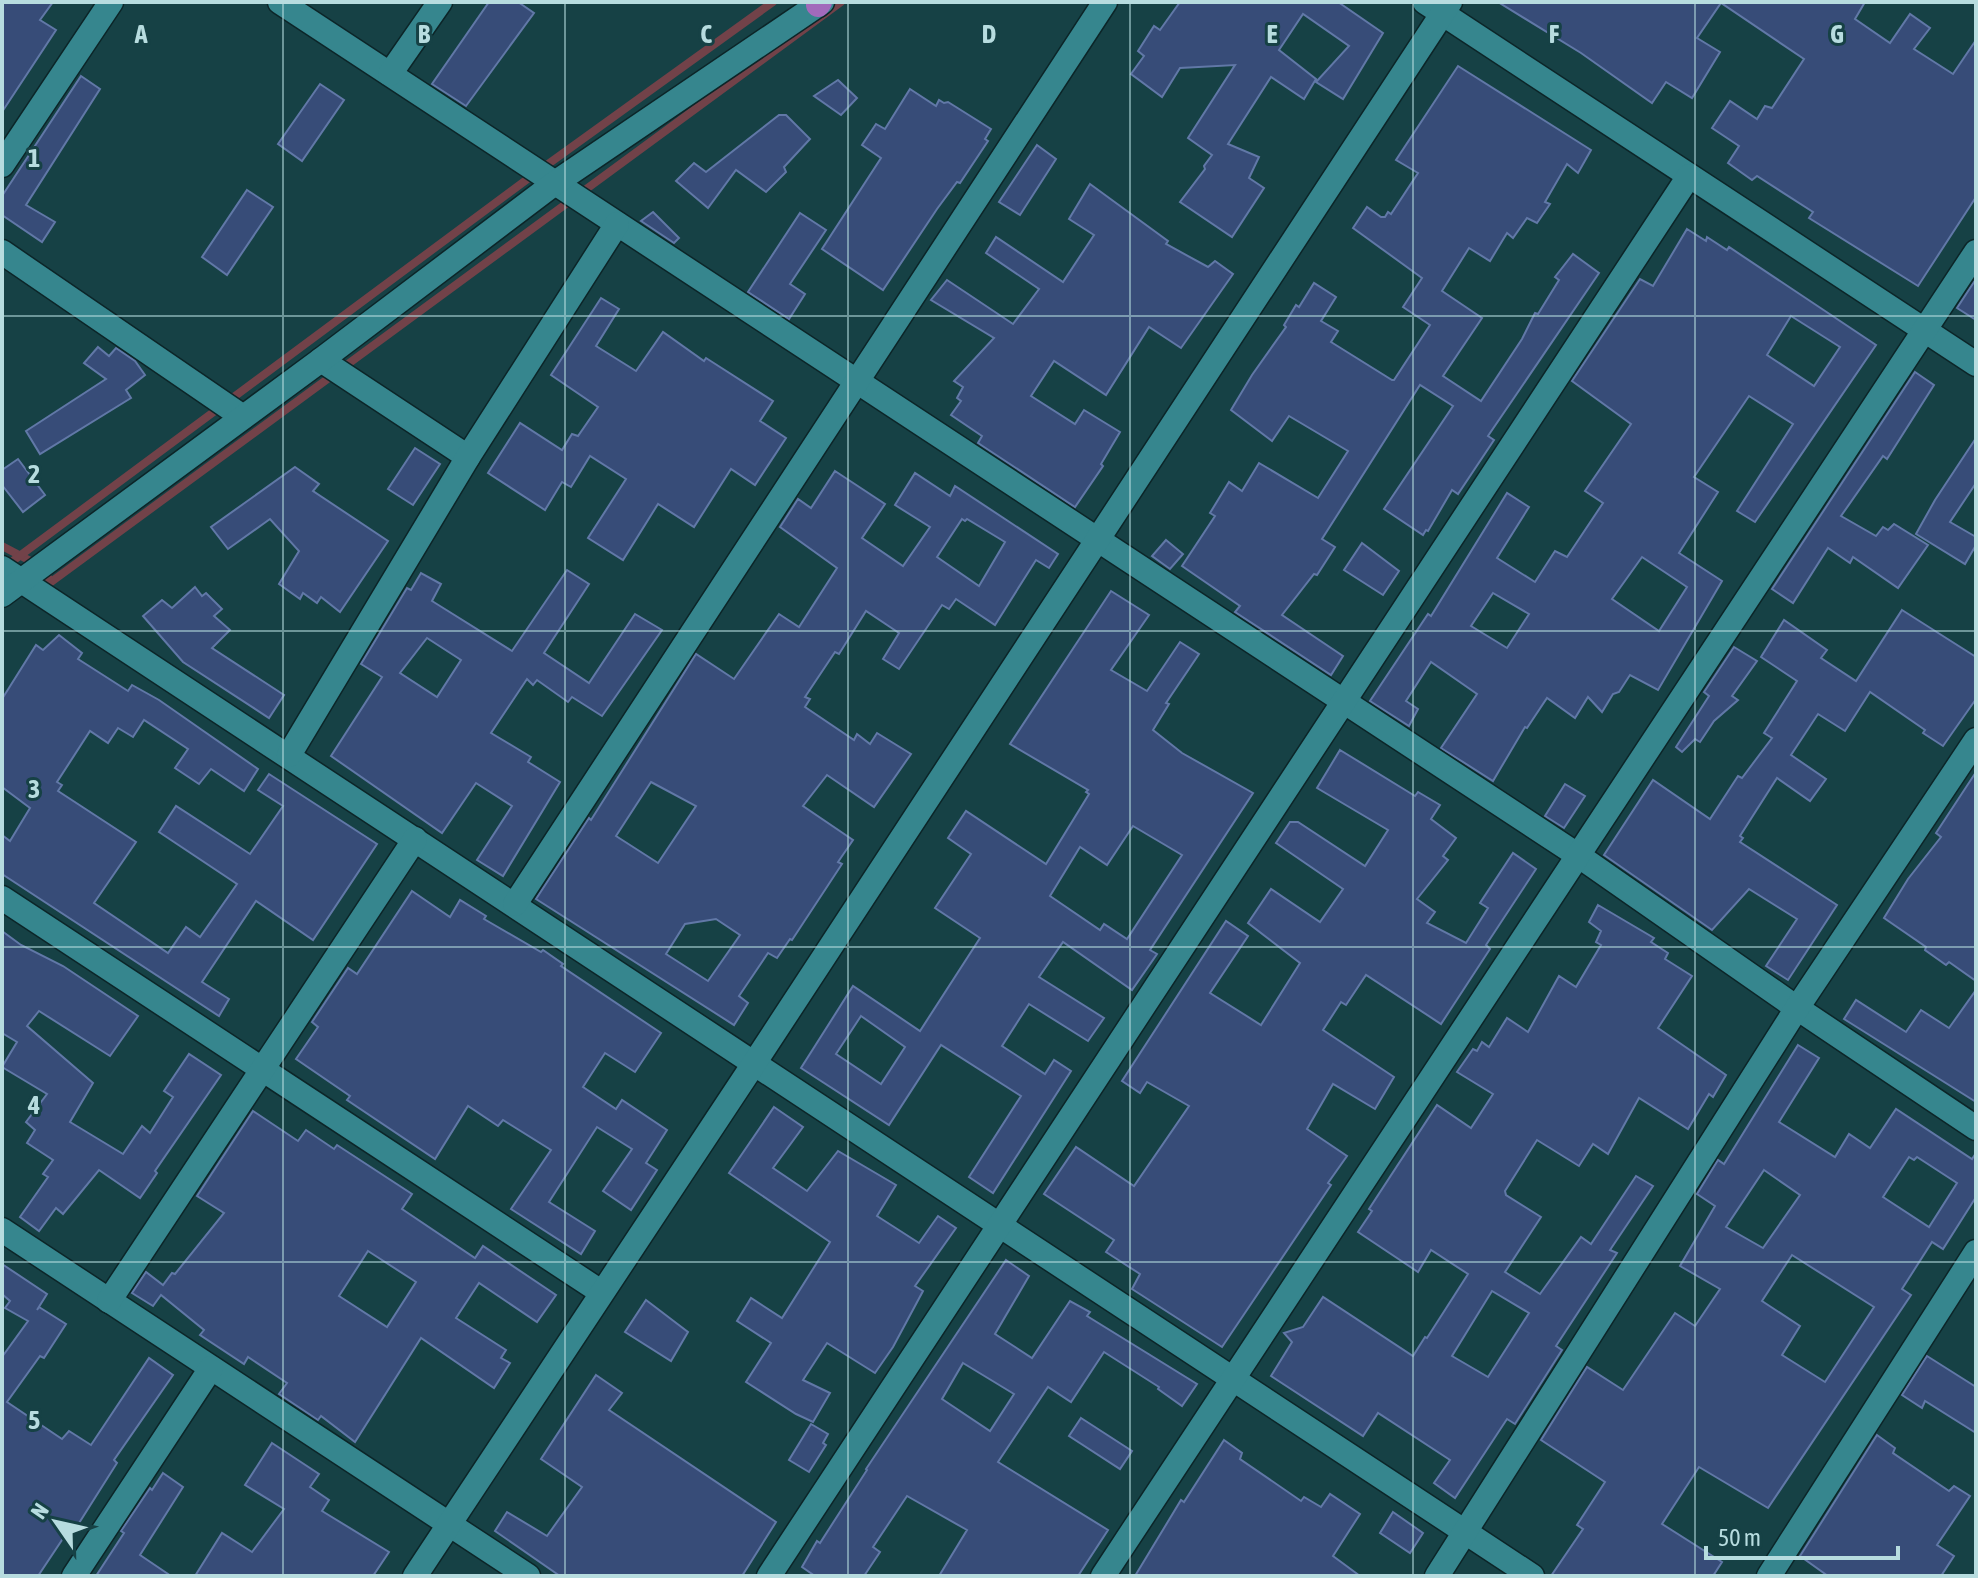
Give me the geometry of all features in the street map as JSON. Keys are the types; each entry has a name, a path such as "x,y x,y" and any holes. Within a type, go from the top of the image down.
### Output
{"street":[{"path":"2,165 111,2"},
{"path":"280,2 1579,856 1976,1128"},
{"path":"390,74 440,2"},
{"path":"515,904 1105,2"},
{"path":"2,595 12,574 243,417 555,183 820,3"},
{"path":"415,1576 1097,539 1439,6 1689,176 1976,364"},
{"path":"769,1576 1689,176"},
{"path":"289,755 468,457 617,224"},
{"path":"2,252 243,417"},
{"path":"1103,1576 1976,252"},
{"path":"321,360 468,457"},
{"path":"12,574 1532,1576"},
{"path":"1437,1576 1797,1008 1976,740"},
{"path":"109,1301 415,839"},
{"path":"2,898 601,1292"},
{"path":"2,1230 528,1576"},
{"path":"1769,1576 1976,1252"},
{"path":"74,1576 211,1368"}],"building":[{"path":"2,2 53,2 40,20 56,30 2,112"},
{"path":"489,2 518,2 534,13 466,106 432,84"},
{"path":"1180,2 1338,2 1383,33 1343,99 1316,82 1349,46 1303,14 1279,50 1316,79 1304,99 1271,77 1228,144 1259,157 1249,178 1264,188 1232,237 1180,202 1212,155 1188,138 1235,65 1180,68 1162,97 1131,74 1144,56 1138,51 1154,26 1160,30"},
{"path":"1498,2 1865,2 1855,19 1890,43 1910,14 1930,28 1914,49 1953,74 1976,40 1976,197 1918,286 1809,218 1813,212 1757,176 1752,180 1728,163 1739,146 1712,128 1730,101 1757,119 1765,106 1772,108 1804,59 1721,3 1697,38 1720,52 1692,98 1666,82 1652,103 1581,53"},
{"path":"1458,66 1591,150 1578,173 1567,164 1545,202 1550,204 1537,223 1527,218 1513,238 1507,233 1490,261 1469,248 1442,291 1482,318 1443,376 1481,401 1559,280 1555,277 1573,254 1599,273 1488,436 1494,440 1458,494 1452,490 1423,535 1384,509 1453,406 1420,385 1322,539 1335,547 1317,575 1314,574 1282,615 1343,656 1331,675 1235,612 1240,606 1182,566 1215,516 1210,513 1229,482 1242,491 1259,463 1318,498 1348,451 1289,416 1272,441 1231,410 1286,327 1284,325 1296,305 1299,307 1314,283 1336,297 1321,321 1338,331 1331,342 1392,380 1430,325 1403,307 1422,278 1353,228 1367,207 1381,217 1388,212 1391,214 1418,173 1396,160"},
{"path":"81,76 100,89 26,205 55,222 42,242 2,215 2,196"},
{"path":"838,80 857,98 841,115 814,96"},
{"path":"320,84 344,100 302,161 278,144"},
{"path":"910,89 936,106 939,100 948,102 991,129 985,139 988,141 960,183 957,182 937,209 883,290 822,249 881,158 862,145 876,124 885,129"},
{"path":"779,115 786,115 810,139 784,167 786,172 766,192 736,170 708,208 676,181 694,163 706,172"},
{"path":"1037,145 1056,159 1020,215 999,202"},
{"path":"1090,184 1168,241 1166,244 1208,267 1215,261 1233,274 1181,348 1149,327 1106,395 1054,361 1031,396 1075,424 1084,410 1120,432 1101,464 1103,466 1075,507 978,443 982,436 951,415 961,401 957,398 963,387 954,381 994,338 931,300 947,280 1013,324 1039,289 986,253 996,237 1063,282 1094,235 1069,219"},
{"path":"247,190 273,207 227,275 202,257"},
{"path":"653,212 679,238 674,243 641,221"},
{"path":"800,213 826,230 790,284 805,294 789,319 748,292"},
{"path":"1687,229 1727,250 1729,247 1876,345 1755,522 1737,511 1793,424 1749,396 1694,477 1718,492 1679,553 1722,581 1658,690 1630,675 1602,712 1588,697 1575,718 1547,698 1525,727 1493,781 1441,748 1477,694 1431,662 1406,701 1418,709 1409,726 1370,701 1428,614 1431,616 1507,493 1529,507 1497,558 1535,582 1555,551 1567,557 1603,503 1585,491 1631,424 1572,381 1640,279 1653,286","holes":["1791,316 1840,347 1814,386 1767,355","1642,557 1687,587 1659,631 1612,599","1493,593 1529,614 1507,648 1471,626"]},
{"path":"1976,279 1976,320 1957,308"},
{"path":"601,298 619,309 596,346 636,371 663,332 704,361 706,358 773,401 760,421 786,438 755,485 731,469 694,527 658,504 623,560 588,538 626,479 590,456 571,487 562,482 545,510 488,473 520,423 562,450 572,434 578,436 598,407 551,375"},
{"path":"98,347 109,356 116,348 135,361 145,375 126,390 131,398 40,454 26,431 106,379 84,363"},
{"path":"1915,372 1934,385 1887,459 1883,456 1841,516 1876,536 1883,527 1888,530 1894,524 1928,545 1898,588 1853,557 1850,563 1828,548 1793,603 1772,589"},
{"path":"1976,438 1976,483 1950,522 1976,537 1976,545 1965,564 1916,534"},
{"path":"415,448 440,464 413,505 388,489"},
{"path":"18,459 45,495 23,512 2,485 2,470"},
{"path":"295,467 319,484 313,491 388,541 340,612 321,597 317,603 303,593 300,599 279,584 299,551 270,519 228,549 211,527"},
{"path":"835,471 885,504 862,538 903,566 930,527 895,505 915,473 950,496 955,486 1058,554 1049,568 1036,560 995,625 956,599 949,609 942,605 899,669 883,659 899,633 866,611 839,654 835,652 805,697 810,699 805,707 854,740 857,734 870,744 877,733 911,754 874,807 827,775 803,806 853,840 838,862 842,864 792,940 777,958 768,953 739,996 748,1003 734,1025 536,899 589,818 591,820 696,654 734,679 779,614 799,627 837,568 780,527 798,499 811,508","holes":["962,519 1005,542 979,586 937,557","651,782 696,806 658,863 616,836","716,919 740,935 708,981 666,954 685,924"]},
{"path":"1166,540 1183,554 1170,569 1152,556"},
{"path":"1362,543 1399,571 1383,595 1344,570"},
{"path":"567,570 589,584 544,653 589,683 635,614 662,630 602,716 572,697 568,702 537,680 533,685 527,679 491,733 531,757 528,762 560,782 503,876 477,860 512,806 476,783 442,833 331,756 382,677 361,664 407,588 411,590 421,573 441,584 432,601 512,651","holes":["427,638 461,660 437,697 400,673"]},
{"path":"195,587 202,596 206,593 222,609 214,616 230,630 212,648 284,695 269,718 183,662 143,616 162,600 172,608"},
{"path":"1111,591 1149,615 1111,670 1147,691 1180,642 1199,654 1166,703 1169,704 1153,730 1182,753 1253,793 1150,950 1157,954 1132,990 1063,942 1039,977 1104,1018 1088,1041 1029,1004 1002,1046 1045,1074 1054,1060 1071,1071 993,1193 969,1177 1021,1096 941,1045 889,1125 801,1068 853,986 920,1031 980,938 935,908 971,854 948,838 966,811 1046,864 1089,794 1086,792 1088,790 1010,744","holes":["1133,826 1182,855 1127,939 1104,924 1100,930 1050,896 1080,847 1107,865","861,1016 905,1047 881,1084 836,1054"]},
{"path":"1902,610 1976,657 1976,699 1943,746 1870,692 1845,731 1818,714 1791,755 1826,779 1810,801 1777,778 1740,836 1743,838 1740,842 1837,905 1788,980 1766,966 1797,919 1749,889 1712,930 1604,855 1653,780 1710,819 1738,776 1742,778 1772,738 1764,733 1797,681 1761,657 1784,620 1827,650 1821,658 1856,681"},
{"path":"59,635 82,653 78,659 128,691 132,685 159,700 258,769 244,791 211,769 199,784 175,768 188,749 144,720 133,737 118,728 108,743 90,731 57,782 62,785 58,791 136,842 94,903 168,953 186,927 200,937 237,884 159,832 176,806 250,854 283,806 258,790 269,774 377,844 313,940 256,901 202,982 229,999 219,1016 2,874 2,835 10,841 30,808 2,787 2,699 36,645 43,650"},
{"path":"1734,647 1757,661 1732,696 1738,700 1714,721 1700,742 1695,739 1682,752 1676,747 1709,696 1704,692"},
{"path":"1340,750 1415,796 1418,792 1440,805 1431,819 1456,838 1443,856 1448,860 1417,899 1435,912 1427,923 1466,943 1488,908 1480,903 1513,853 1536,869 1486,945 1490,949 1441,1024 1366,975 1346,1005 1341,1002 1323,1030 1394,1077 1375,1109 1333,1084 1307,1129 1347,1156 1328,1183 1331,1185 1222,1347 1132,1289 1140,1274 1106,1252 1114,1240 1044,1194 1076,1147 1134,1186 1189,1106 1147,1082 1140,1093 1122,1081 1226,921 1248,936 1210,993 1261,1025 1300,963 1248,923 1271,889 1320,922 1343,889 1276,843 1290,822 1298,822 1365,866 1388,830 1317,788"},
{"path":"1976,772 1976,981 1949,962 1946,965 1884,918 1908,879 1941,837 1936,833"},
{"path":"1565,784 1585,796 1564,828 1545,816"},
{"path":"412,891 450,917 460,900 486,916 484,919 541,952 543,950 563,964 561,966 661,1033 635,1072 605,1053 583,1087 616,1109 622,1100 667,1130 646,1163 657,1170 631,1210 603,1191 632,1149 597,1127 549,1202 595,1231 581,1254 511,1209 551,1150 503,1120 498,1126 468,1106 435,1159 347,1100 350,1096 296,1059 318,1027 312,1022 348,968 357,974"},
{"path":"1598,905 1654,938 1651,942 1668,953 1665,959 1692,976 1658,1028 1726,1075 1713,1097 1709,1094 1688,1129 1639,1098 1608,1154 1593,1144 1579,1166 1537,1140 1505,1191 1506,1195 1541,1217 1505,1272 1540,1294 1581,1237 1591,1244 1636,1176 1653,1186 1610,1250 1617,1253 1556,1346 1562,1350 1515,1424 1507,1419 1455,1498 1434,1483 1450,1460 1378,1413 1363,1436 1271,1376 1292,1342 1284,1333 1303,1327 1323,1297 1413,1356 1427,1338 1468,1274 1431,1250 1418,1272 1358,1232 1372,1211 1369,1209 1437,1105 1471,1128 1493,1094 1457,1072 1473,1049 1477,1051 1482,1042 1489,1047 1507,1018 1528,1032 1559,976 1576,987 1601,945 1596,942 1601,931 1589,922","holes":["1492,1291 1529,1313 1488,1377 1452,1356"]},
{"path":"2,931 21,945 63,966 138,1016 110,1056 39,1011 27,1026 93,1083 70,1122 123,1154 142,1126 150,1133 173,1097 164,1091 189,1054 221,1075 140,1198 99,1170 63,1214 56,1208 39,1231 20,1217 48,1177 43,1174 53,1160 27,1143 35,1130 26,1122 47,1094 2,1067 17,1042 2,1033"},
{"path":"1976,990 1976,1102 1844,1019 1856,1000 1906,1032 1921,1010 1949,1028"},
{"path":"1798,1045 1819,1058 1779,1122 1835,1157 1849,1134 1870,1148 1896,1109 1972,1159 1976,1153 1976,1197 1943,1249 1932,1242 1902,1289 1911,1295 1768,1508 1699,1467 1662,1524 1722,1562 1713,1576 1551,1576 1583,1529 1577,1525 1605,1482 1541,1440 1587,1367 1623,1390 1675,1313 1695,1326 1720,1289 1680,1266 1715,1206 1697,1194 1718,1160 1724,1164","holes":["1909,1157 1914,1160 1917,1157 1957,1183 1929,1227 1883,1197","1764,1170 1800,1195 1763,1248 1726,1227","1792,1255 1874,1307 1825,1382 1782,1355 1800,1326 1762,1301"]},
{"path":"774,1107 803,1127 773,1168 807,1191 838,1151 896,1185 877,1216 919,1243 938,1216 956,1228 915,1286 923,1291 875,1373 827,1343 803,1380 830,1393 813,1422 746,1382 771,1343 737,1321 751,1298 782,1318 830,1242 729,1173"},
{"path":"253,1111 298,1141 306,1130 334,1149 337,1145 412,1194 402,1209 475,1258 483,1246 556,1295 537,1322 479,1283 456,1318 506,1350 501,1358 510,1363 494,1388 421,1338 355,1442 321,1416 318,1420 279,1394 287,1383 248,1357 244,1364 200,1335 204,1330 161,1295 153,1306 132,1293 146,1272 163,1285 224,1213 197,1196","holes":["368,1251 416,1282 387,1327 339,1296"]},
{"path":"1006,1260 1029,1276 995,1334 1032,1358 1070,1301 1090,1312 1087,1316 1197,1384 1182,1406 1159,1387 1104,1352 1071,1402 1048,1387 998,1462 1108,1530 1078,1576 939,1576 967,1530 907,1496 873,1547 880,1552 864,1576 815,1576 802,1567","holes":["963,1363 1014,1394 990,1431 942,1399"]},
{"path":"2,1264 47,1294 37,1310 39,1307 66,1324 44,1358 40,1356 7,1402 62,1439 69,1431 91,1445 149,1358 173,1375 114,1460 117,1463 74,1531 70,1528 38,1576 2,1576 2,1357 28,1321 5,1308 10,1301 2,1294"},
{"path":"646,1300 688,1332 671,1361 625,1332"},
{"path":"1927,1356 1976,1387 1976,1433 1925,1401 1922,1408 1902,1395"},
{"path":"596,1375 622,1393 609,1410 776,1522 742,1576 560,1576 495,1531 507,1512 547,1536 582,1487 541,1459"},
{"path":"1081,1418 1132,1451 1120,1469 1069,1436"},
{"path":"811,1424 828,1434 823,1443 826,1445 809,1472 789,1460"},
{"path":"1877,1435 1895,1448 1893,1453 1949,1491 1954,1486 1970,1496 1937,1545 1954,1556 1941,1576 1828,1576 1800,1556"},
{"path":"1224,1440 1242,1453 1240,1459 1301,1501 1304,1497 1321,1507 1330,1494 1360,1514 1333,1556 1360,1576 1135,1576 1181,1500 1184,1502"},
{"path":"272,1443 319,1474 310,1487 329,1500 322,1511 389,1552 373,1576 195,1576 222,1533 252,1552 284,1509 245,1485"},
{"path":"163,1473 183,1487 140,1555 171,1576 96,1576 124,1533 121,1531"},
{"path":"1393,1512 1423,1533 1410,1553 1380,1533"}],"waterway":[{"path":"6,566 537,172 773,2"},
{"path":"2,546 40,566 51,582 841,2"}]}
